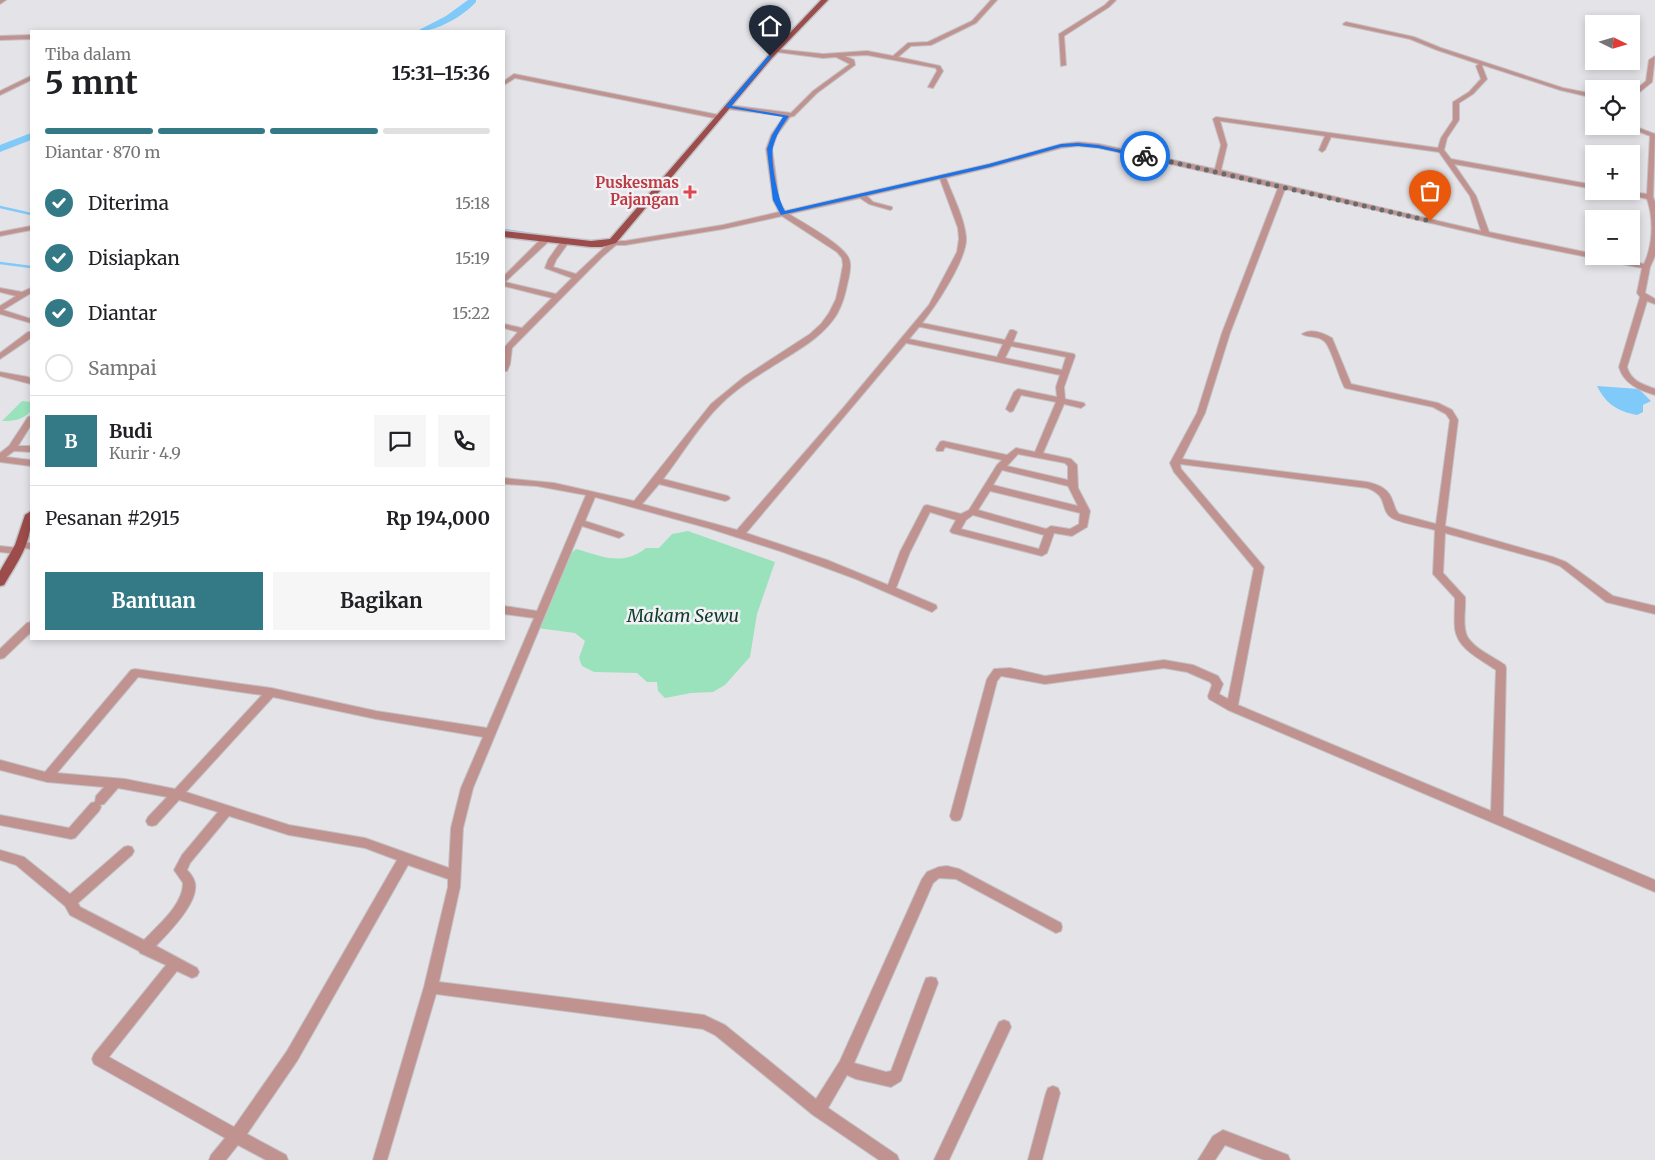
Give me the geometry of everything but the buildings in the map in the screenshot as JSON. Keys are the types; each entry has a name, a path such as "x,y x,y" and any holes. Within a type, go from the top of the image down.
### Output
{"main road":[{"path":"505,234 565,242 611,243 777,50 825,0"},
{"path":"0,582 23,547 30,519"}],"street":[{"path":"894,58 910,44 929,44 974,22 994,0"},
{"path":"1106,0 1113,0"},
{"path":"1063,65 1061,35 1113,0"},
{"path":"1346,24 1412,38 1439,49 1585,94"},
{"path":"0,38 30,37"},
{"path":"777,50 820,56 858,52 940,68 931,87"},
{"path":"728,107 792,116 816,92 853,64 852,61 836,55"},
{"path":"1640,90 1649,82 1652,60 1655,58"},
{"path":"1483,63 1479,66 1484,80 1471,93 1456,102 1456,120 1444,138 1441,150 1473,196 1486,234"},
{"path":"505,82 514,76 719,117"},
{"path":"0,93 30,78"},
{"path":"636,505 658,480 712,407 759,370 797,350 816,336 832,317 838,305 848,262 846,257 840,250 783,214 776,200 770,149 774,135 787,116"},
{"path":"1217,172 1224,145 1216,119 1441,150"},
{"path":"1640,130 1655,136 1653,138 1650,197 1655,212 1653,253 1646,266 1641,293 1644,297 1655,302"},
{"path":"1322,150 1329,134"},
{"path":"505,366 508,347 611,243 625,243 723,227 942,177 1069,144 1098,146 1486,234 1655,268"},
{"path":"1448,161 1585,185"},
{"path":"740,533 847,409 932,306 961,252 963,239 961,228 942,177"},
{"path":"1232,707 1259,567 1177,470 1176,460 1200,413 1226,333 1282,187"},
{"path":"861,195 871,203 890,208"},
{"path":"1640,195 1650,197"},
{"path":"0,234 30,228"},
{"path":"505,279 545,240"},
{"path":"565,242 549,268 578,277"},
{"path":"505,284 557,297"},
{"path":"0,290 23,295"},
{"path":"0,311 30,291"},
{"path":"1644,297 1623,367 1624,375 1628,381 1655,392"},
{"path":"0,311 30,321"},
{"path":"901,350 925,322 1008,343 1072,356 1060,387 1061,401 1038,455"},
{"path":"505,326 524,331"},
{"path":"1000,360 1014,332"},
{"path":"1306,334 1320,335 1329,340 1348,386 1435,405 1447,410 1453,416 1440,528 1438,574 1460,597 1462,637 1470,647 1487,656 1501,668 1497,820"},
{"path":"0,357 30,335"},
{"path":"908,341 1065,373"},
{"path":"0,374 30,382"},
{"path":"1010,409 1018,392 1081,405"},
{"path":"0,458 12,448 30,421"},
{"path":"940,449 943,444 1006,458"},
{"path":"12,448 30,449"},
{"path":"1016,451 1038,455 1068,461 1072,465 1073,484 1085,511 1084,525 1072,533 1051,529 1042,553 955,531 962,518 972,512 1006,458 1016,451"},
{"path":"0,458 30,463"},
{"path":"1176,460 1368,486 1384,491 1388,497 1391,510 1396,516 1550,559 1563,564 1610,599 1655,610"},
{"path":"1000,467 1073,484"},
{"path":"658,480 725,498"},
{"path":"505,484 568,487 591,495 740,533 891,589 932,608"},
{"path":"987,486 1085,511"},
{"path":"380,1160 430,987 454,887 457,828 461,806 489,733 591,495"},
{"path":"891,589 905,552 927,508 962,518"},
{"path":"972,512 1049,534"},
{"path":"579,522 619,535"},
{"path":"0,549 23,547"},
{"path":"505,610 539,615"},
{"path":"0,655 30,627"},
{"path":"956,816 992,679 998,672 1010,672 1045,680 1164,664 1177,665 1214,679 1218,684 1213,696 1232,707 1655,886"},
{"path":"47,777 135,673 271,692 376,714 489,733"},
{"path":"152,821 271,692"},
{"path":"0,765 47,777 155,788 289,830 365,843 454,876"},
{"path":"0,820 71,834 116,783"},
{"path":"145,949 183,904 190,891 188,880 180,870 186,859 227,810"},
{"path":"70,902 128,851"},
{"path":"0,855 20,861 70,902 75,911 192,972"},
{"path":"216,1160 236,1136 292,1056 406,858"},
{"path":"818,1110 845,1066 928,879 935,872 946,871 959,875 1056,927"},
{"path":"175,964 99,1060 281,1160"},
{"path":"845,1066 856,1072 894,1079 931,983"},
{"path":"430,987 704,1022 720,1030 818,1110 892,1160"},
{"path":"941,1160 1004,1027"},
{"path":"1035,1160 1053,1093"},
{"path":"1205,1160 1214,1151 1219,1139 1223,1137 1283,1160"}],"green space":[{"path":"22,401 30,402 30,412 25,416 10,421 2,421"},
{"name":"Makam Sewu","path":"688,531 775,562 757,614 750,657 725,685 713,692 691,693 665,698 658,691 657,682 647,682 637,673 594,672 582,666 579,658 585,641 575,633 537,628 566,558 576,549 603,557 620,559 637,554 646,548 659,548 672,534"}],"water":[{"path":"1597,386 1639,389 1651,401 1643,405 1643,412 1637,415 1613,406 1604,398"}],"waterway":[{"path":"424,30 449,18 472,2 472,0"},
{"path":"0,149 30,136"},
{"path":"0,207 30,214"},
{"path":"505,230 538,235"},
{"path":"0,263 30,267"}],"way so far":[{"path":"1145,156 1430,221"}],"place":[{"name":"Puskesmas Pajangan","path":"690,192"}],"route":[{"path":"770,56 728,107 787,116 774,135 770,149 776,200 783,214 990,166 1069,144 1098,146 1145,156"}]}
